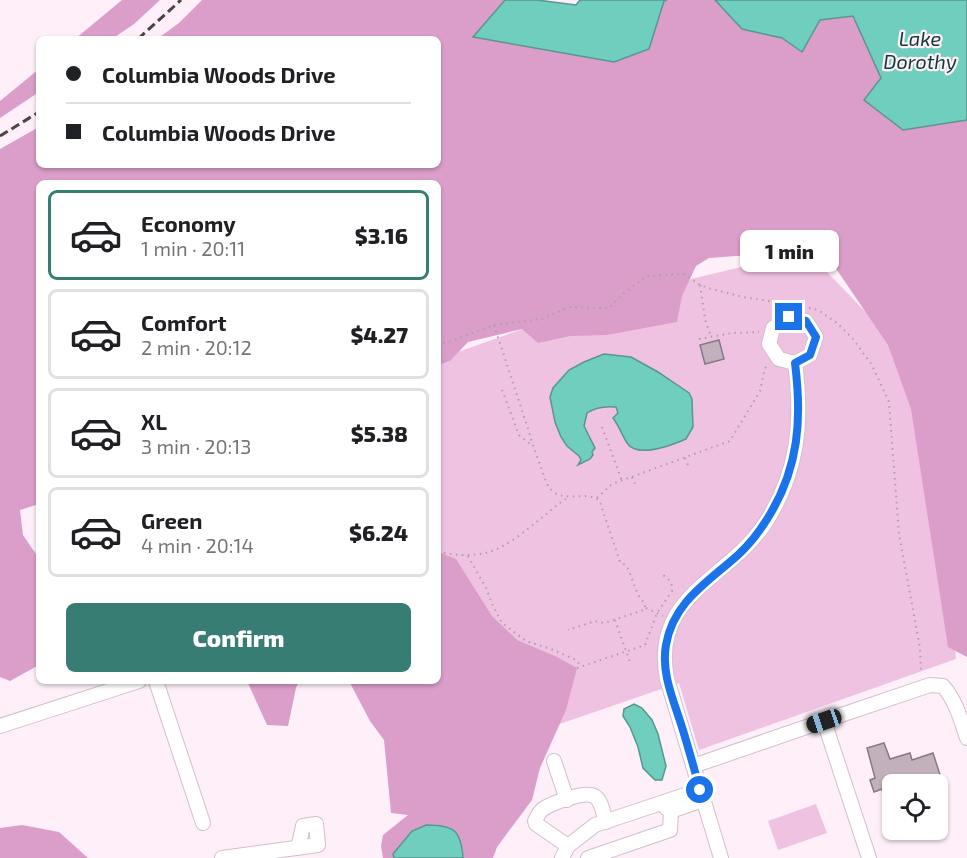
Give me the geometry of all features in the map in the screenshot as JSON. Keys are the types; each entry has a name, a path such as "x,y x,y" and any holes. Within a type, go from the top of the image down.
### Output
{"street":[{"path":"789,317 806,321 816,337 810,355 795,363 779,359 769,344 771,334 772,328 789,317"},
{"path":"721,858 665,669 666,644 673,621 687,599 737,556 754,538 784,490 794,458 799,428 799,391 795,363"},
{"path":"0,726 130,684"},
{"path":"157,684 203,823"},
{"path":"693,766 930,685 943,686 955,704 967,738"},
{"path":"824,721 869,858"},
{"path":"554,761 567,800"},
{"path":"579,858 565,852 535,821 542,809 585,794 596,797 599,801 606,822"},
{"path":"565,852 595,825 659,804 702,795"},
{"path":"671,812 702,795"},
{"path":"659,804 671,812"},
{"path":"588,858 670,830 671,812"},
{"path":"222,858 298,848"}],"path":[{"path":"441,345 494,325 542,319 569,307 609,308 624,293 647,276 684,274 700,285 743,297 793,306"},
{"path":"700,285 705,319 711,337"},
{"path":"802,307 818,310 837,323 853,339 872,365 889,402 899,534 920,648 922,688"},
{"path":"494,325 549,488 559,495 597,498 620,562 627,566 635,589 645,607 673,621"},
{"path":"699,339 732,333 771,334"},
{"path":"597,498 609,486 730,441 760,391 765,368 776,355"},
{"path":"502,390 519,435 534,449"},
{"path":"602,427 622,481"},
{"path":"685,458 688,465"},
{"path":"632,477 634,483"},
{"path":"441,552 468,555 489,552 509,542 561,501 571,497"},
{"path":"468,555 502,623 526,641 574,659 582,666"},
{"path":"577,668 645,645 657,613 672,591 671,583 663,575"},
{"path":"568,630 595,621 604,623 615,620 641,611 645,607"},
{"path":"615,620 631,665"}],"shaded area":[{"path":"122,0 160,0 134,24 116,36 79,36"},
{"path":"202,0 505,0 473,37 649,49 664,1 715,0 742,29 782,38 801,52 820,20 854,16 881,78 864,100 903,130 967,120 967,657 948,647 911,409 888,345 837,270 807,251 709,258 696,266 682,296 677,322 607,335 570,336 538,343 522,329 468,342 450,361 441,364 441,180 36,180 36,505 20,510 23,535 36,554 36,667 10,681 0,677 0,149 36,129 36,168 441,168 441,36 161,36 179,23"},
{"path":"36,71 36,94 0,118 0,101"},
{"path":"807,251 902,350 939,462 956,659 699,750 679,683 545,729 441,561 441,358 604,300"},
{"path":"441,553 456,559 492,616 517,640 577,668 566,710 540,768 532,800 497,847 493,858 383,858 381,846 383,835 408,815 391,813 384,740 370,721 351,684 441,684"},
{"path":"248,684 298,684 288,726 267,725"},
{"path":"816,804 827,833 778,850 768,821"},
{"path":"22,825 59,832 88,858 0,858 0,828"}],"water":[{"path":"505,0 537,0 576,5 580,0 667,0 664,1 649,49 614,62 473,37"},
{"name":"Lake Dorothy","path":"715,0 967,0 967,120 903,130 864,100 881,78 853,16 820,20 802,52 782,38 742,29"},
{"path":"604,354 631,357 689,393 692,399 693,427 686,439 655,449 632,448 613,418 618,413 616,407 597,408 587,413 584,426 595,448 593,455 578,465 581,460 579,456 567,446 561,437 555,422 550,397 553,388 569,370"},
{"path":"634,704 642,708 652,720 658,734 666,766 662,780 655,780 643,768 638,747 623,716 624,709"},
{"path":"426,825 443,826 454,831 460,841 463,858 394,858 393,854 412,831"}],"building":[{"path":"719,340 724,359 705,364 700,345"},
{"path":"884,743 890,759 910,753 912,760 933,753 940,774 882,774 882,789 874,792 870,780 875,778 867,748"}],"railway":[{"path":"141,36 181,0"},
{"path":"0,136 36,114"}],"route":[{"path":"700,790 667,679 666,644 674,618 687,599 737,556 754,538 784,490 794,458 799,428 799,391 795,363 810,355 816,337 806,321 789,317"}]}
